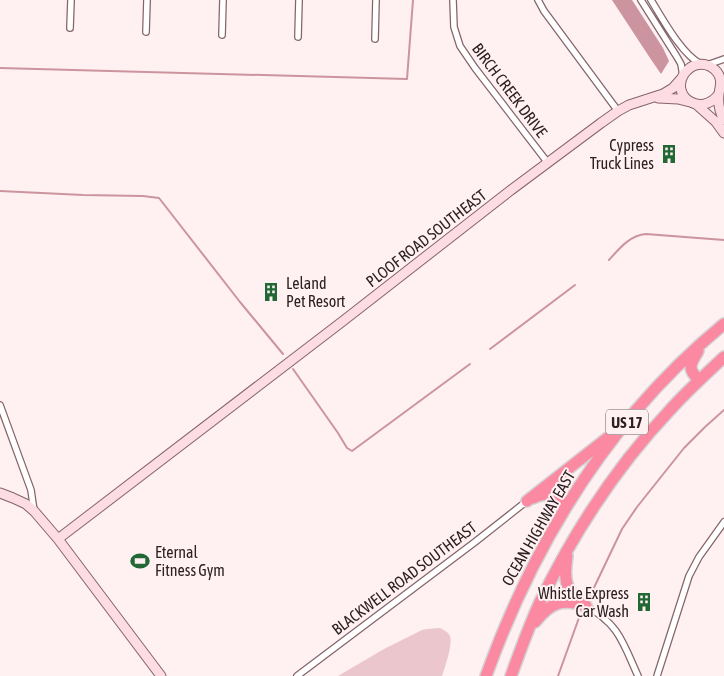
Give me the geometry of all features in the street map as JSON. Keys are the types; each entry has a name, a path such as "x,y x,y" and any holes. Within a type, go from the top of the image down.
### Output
{"highway":[{"name":"OCEAN HIGHWAY EAST","path":"486,676 516,599 564,510 594,464 626,423 669,375 724,324"},
{"path":"699,380 693,375 690,364 702,343"},
{"name":"US 17","path":"511,676 526,633 540,603 568,549 592,510 637,448 670,410 724,357"},
{"path":"526,501 576,464 626,423"},
{"path":"526,501 543,495 556,496 562,500 564,510"},
{"path":"568,549 565,573 567,585 578,600 586,606"},
{"path":"526,633 551,606 569,602 586,606"}],"street":[{"path":"70,28 71,0"},
{"path":"146,32 147,0"},
{"path":"222,35 223,0"},
{"path":"298,37 299,0"},
{"path":"374,39 376,0"},
{"name":"BIRCH CREEK DRIVE","path":"453,0 454,27 460,46 474,68 548,163"},
{"path":"538,0 544,12 618,111"},
{"path":"641,0 681,64 682,92 686,98 716,122 724,133"},
{"path":"651,0 689,56 712,68 719,76 720,110 724,120"},
{"path":"682,77 691,67 724,59"},
{"path":"694,103 704,105 715,99 720,91 724,72"},
{"name":"PLOOF ROAD SOUTHEAST","path":"58,539 618,111 629,105 663,94 678,84 682,77"},
{"name":"PLOOF ROAD SOUTHEAST","path":"651,98 694,103"},
{"path":"0,405 31,490 34,511"},
{"path":"0,493 26,504 34,511 58,539 161,676"},
{"name":"BLACKWELL ROAD SOUTHEAST","path":"297,676 475,542 526,501"},
{"path":"657,676 689,577 699,557 724,522"},
{"path":"586,606 602,616 614,628 638,676"}],"shaded area":[{"path":"612,0 632,0 663,48 669,61 661,74 650,58"},
{"path":"440,628 448,633 451,640 442,676 338,676 384,649 422,630"}],"waterway":[{"path":"0,68 407,79 413,0"},
{"path":"0,191 159,198 283,354"},
{"path":"609,260 625,243 640,235 724,240"},
{"path":"490,349 575,285"},
{"path":"293,369 347,448 352,451 470,364"},
{"path":"590,596 622,529 637,507 684,448 724,410"},
{"path":"558,676 580,615"}],"place":[{"name":"Cypress Truck Lines","path":"669,154"},
{"name":"Leland Pet Resort","path":"271,292"},
{"name":"Eternal Fitness Gym","path":"140,561"},
{"name":"Whistle Express Car Wash","path":"644,602"}]}
